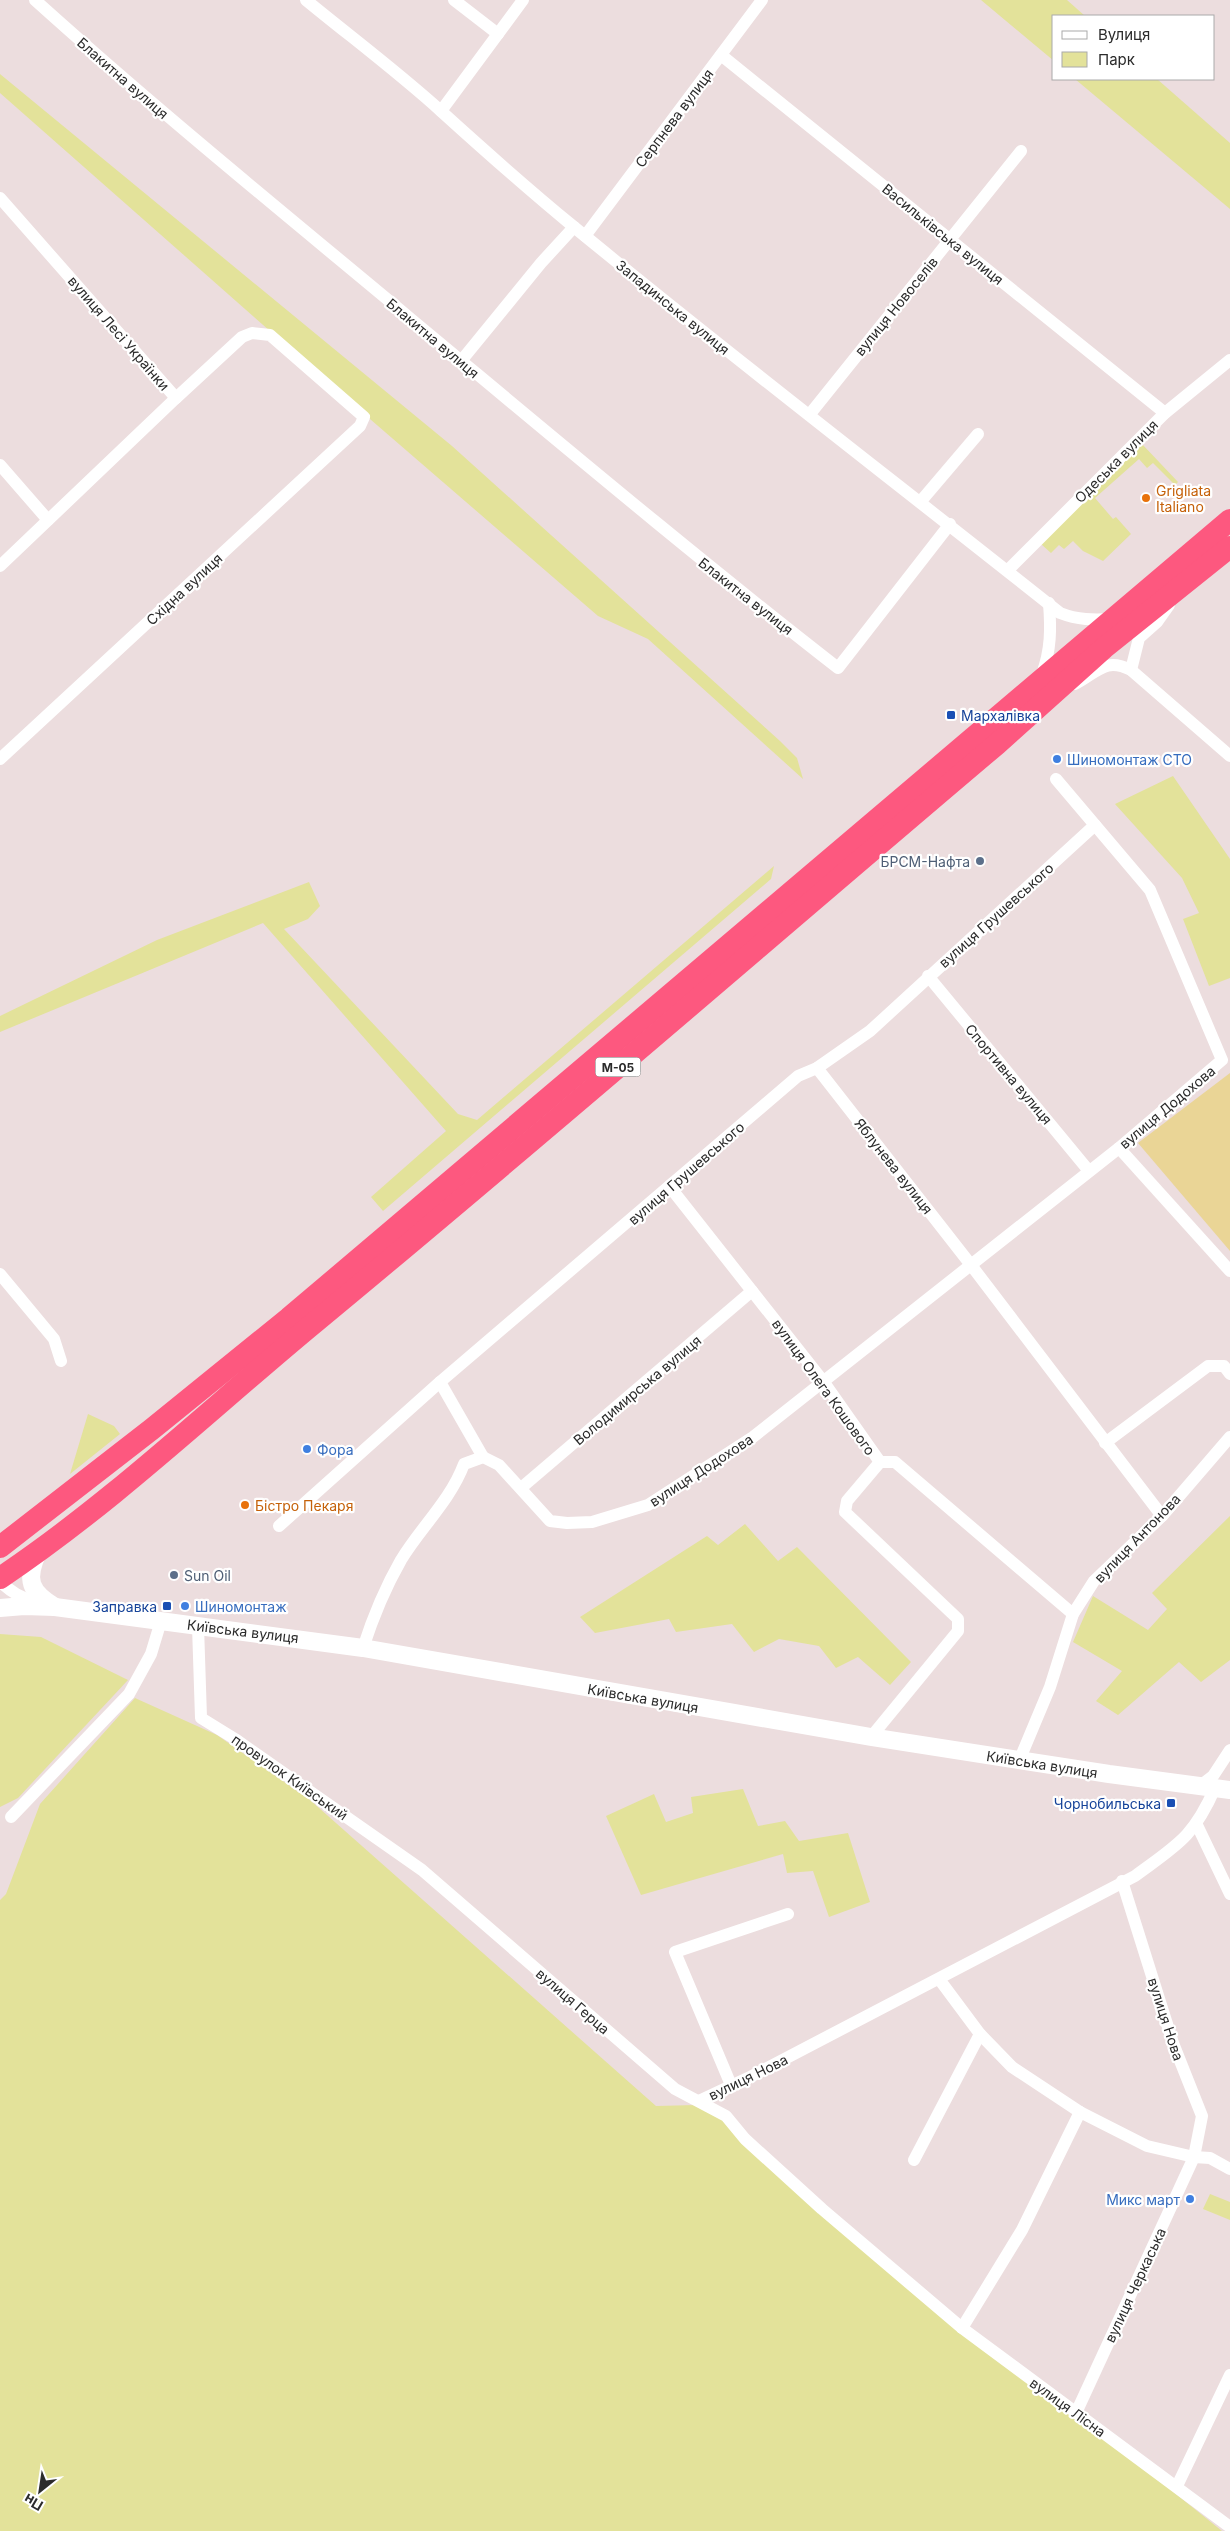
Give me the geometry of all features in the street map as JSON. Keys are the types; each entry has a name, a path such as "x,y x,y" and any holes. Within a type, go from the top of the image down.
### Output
{"highway":[{"name":"М-05","path":"0,1580 190,1431 1043,691 1114,618 1230,520"},
{"name":"М-05","path":"0,1547 289,1318 1043,691 1104,648 1228,550"}],"street":[{"name":"Блакитна вулиця","path":"35,0 120,77 718,574 838,668 950,524"},
{"name":"Западинська вулиця","path":"306,0 441,111 473,141 574,227 748,369 810,414 1060,613 1073,618 1092,620 1114,618"},
{"path":"454,0 498,34"},
{"path":"441,111 523,0"},
{"name":"Серпнева вулиця","path":"585,236 762,0"},
{"name":"Васильківська вулиця","path":"721,54 1165,413"},
{"name":"вулиця Новоселів","path":"810,414 1020,151"},
{"name":"вулиця Лесі Українки","path":"0,198 176,398 0,566"},
{"path":"462,361 541,263 574,227"},
{"name":"Східна вулиця","path":"0,759 360,426 364,417 270,335 252,333 242,337 176,398"},
{"name":"Одеська вулиця","path":"1008,570 1165,413 1230,360"},
{"path":"921,501 978,434"},
{"path":"0,465 48,520"},
{"path":"1131,670 1139,638 1157,622 1186,583"},
{"path":"1043,691 1051,635 1048,603"},
{"path":"1043,691 1109,663 1120,664 1131,670 1230,756"},
{"name":"вулиця Додохова","path":"483,1457 499,1465 550,1520 558,1522 592,1522 648,1505 753,1437 1119,1148 1222,1060 1150,890 1056,779"},
{"name":"вулиця Грушевського","path":"279,1526 440,1382 798,1076 817,1068 870,1031 1095,825"},
{"name":"Спортивна вулиця","path":"928,976 1089,1171"},
{"name":"Яблунева вулиця","path":"817,1068 971,1265"},
{"path":"1119,1148 1230,1271"},
{"name":"вулиця Олега Кошового","path":"670,1187 823,1381 880,1462 895,1462 1073,1614"},
{"path":"971,1265 1162,1516"},
{"path":"0,1274 54,1339 61,1361"},
{"name":"Володимирська вулиця","path":"521,1488 752,1291"},
{"path":"1105,1443 1208,1366 1224,1366 1230,1374"},
{"path":"363,1648 376,1611 402,1559 456,1484 464,1464 483,1457 440,1382"},
{"name":"вулиця Антонова","path":"1019,1761 1050,1687 1073,1614 1094,1580 1162,1516 1230,1437"},
{"path":"871,1737 958,1631 958,1619 845,1512 847,1501 880,1462"},
{"path":"0,1530 26,1527"},
{"path":"38,1552 33,1562 32,1588 39,1598 55,1607"},
{"path":"0,1580 8,1589 23,1598 55,1607"},
{"name":"Київська вулиця","path":"0,1608 24,1606 55,1607 363,1648 871,1737 1019,1761 1215,1788"},
{"path":"11,1818 129,1694 151,1654 161,1621"},
{"name":"провулок Київський","path":"198,1626 201,1718 236,1739 422,1870 450,1896"},
{"name":"вулиця Нова","path":"699,2101 939,1979 1122,1881 1135,1876 1183,1841 1196,1825 1215,1788 1213,1776 1230,1750"},
{"path":"1196,1825 1230,1894"},
{"name":"вулиця Нова","path":"1122,1881 1173,2043 1202,2116 1194,2157"},
{"name":"вулиця Герца","path":"450,1896 675,2089 699,2101"},
{"path":"731,2085 675,1952 788,1914"},
{"path":"939,1979 980,2034 1012,2067 1080,2112 1148,2146 1194,2157 1210,2158 1230,2168"},
{"path":"914,2160 980,2034"},
{"name":"вулиця Нова","path":"699,2101 726,2116 752,2146 910,2283"},
{"path":"962,2328 1022,2230 1080,2112"},
{"name":"вулиця Черкаська","path":"1076,2414 1194,2157"},
{"name":"вулиця Лісна","path":"910,2283 962,2328 1076,2414 1178,2486 1230,2527"},
{"path":"1178,2486 1230,2375"}],"green space":[{"path":"981,0 1067,0 1084,15 1052,15 1052,59"},
{"path":"0,74 452,446 780,741 797,758 803,779 648,639 598,616 363,413 0,93"},
{"path":"1076,80 1158,80 1230,143 1230,209"},
{"path":"1142,444 1178,482 1175,485 1153,463 1147,468 1139,459 1095,498 1113,519 1116,517 1131,534 1103,561 1083,551 1073,541 1064,549 1059,545 1051,553 1041,544"},
{"path":"1173,776 1230,859 1230,978 1209,986 1183,919 1199,913 1182,878 1115,804"},
{"path":"774,866 771,879 383,1211 371,1197 446,1131 263,923 0,1032 0,1016 157,940 309,882 320,906 308,919 284,929 458,1114 477,1120"},
{"path":"88,1414 114,1426 120,1434 70,1474"},
{"path":"1230,1516 1230,1660 1201,1682 1179,1662 1118,1715 1096,1701 1122,1671 1073,1642 1093,1596 1148,1630 1167,1609 1152,1593"},
{"path":"745,1524 778,1561 797,1547 911,1662 890,1685 858,1657 836,1668 819,1646 779,1639 754,1652 732,1624 676,1632 669,1619 595,1633 580,1617 707,1536 718,1545"},
{"path":"0,1634 41,1637 128,1680 18,1798 0,1807"},
{"path":"135,1698 217,1735 310,1800 656,2106 696,2105 726,2116 778,2174 1222,2531 0,2531 0,1900 6,1894 40,1804"},
{"path":"743,1789 758,1826 785,1821 799,1841 848,1833 870,1902 829,1917 813,1871 787,1873 783,1854 641,1895 606,1816 654,1794 666,1822 693,1813 691,1797"},
{"path":"1210,2194 1230,2202 1230,2220 1203,2209"}],"shaded area":[{"path":"1230,1073 1230,1251 1138,1143"}],"place":[{"name":"Grigliata Italiano","path":"1146,498"},
{"name":"Мархалівка","path":"951,715"},
{"name":"Шиномонтаж СТО","path":"1057,759"},
{"name":"БРСМ-Нафта","path":"980,861"},
{"name":"Фора","path":"307,1449"},
{"name":"Бістро Пекаря","path":"245,1505"},
{"name":"Sun Oil","path":"174,1575"},
{"name":"Заправка","path":"167,1606"},
{"name":"Шиномонтаж","path":"185,1606"},
{"name":"Чорнобильська","path":"1171,1803"},
{"name":"Микс март","path":"1190,2199"}]}
